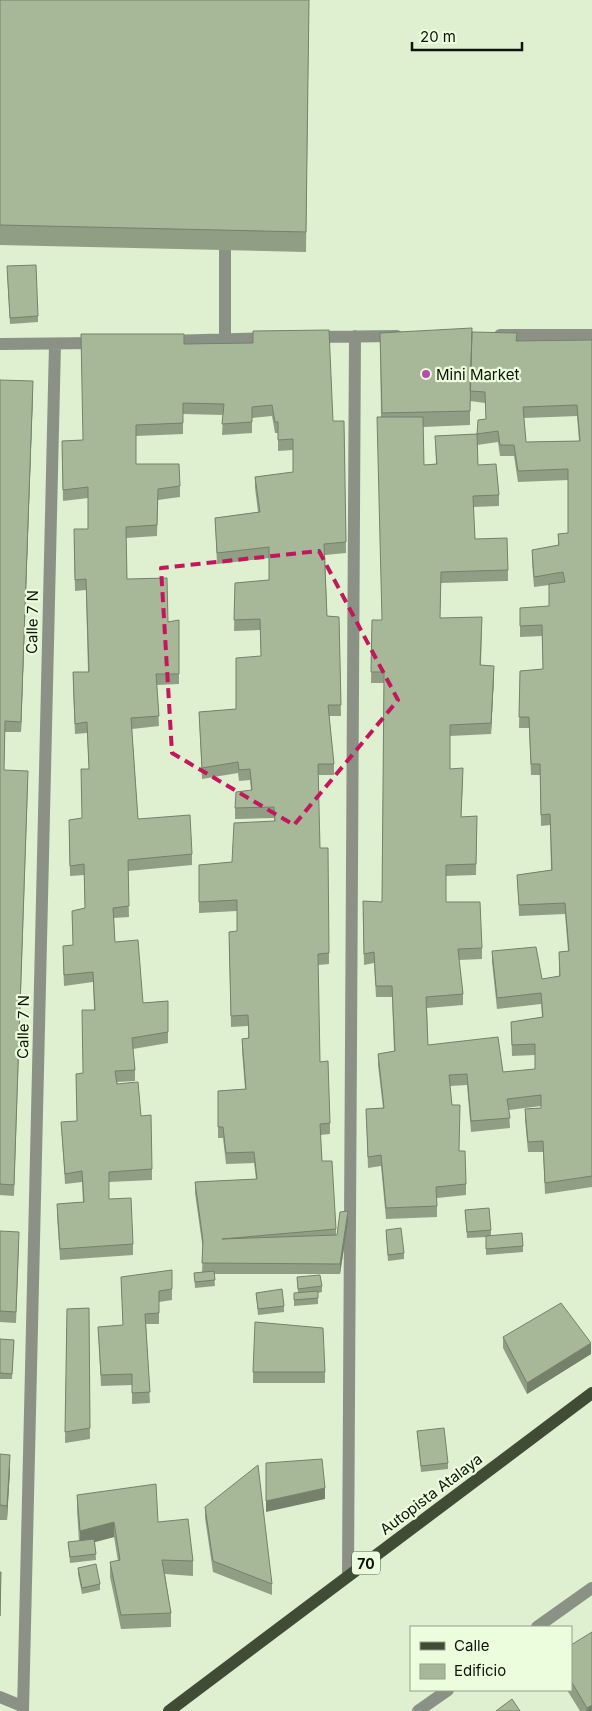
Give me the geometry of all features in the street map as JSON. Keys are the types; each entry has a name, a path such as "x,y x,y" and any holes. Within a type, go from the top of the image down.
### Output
{"main road":[{"name":"Autopista Atalaya","path":"169,1711 592,1393"}],"street":[{"path":"225,219 225,339"},
{"path":"483,336 592,335"},
{"path":"348,1576 355,336"},
{"path":"305,337 414,336"},
{"path":"159,341 285,338"},
{"path":"0,344 112,342"},
{"name":"Calle 7 N","path":"23,1709 55,344"},
{"path":"538,1626 592,1588"},
{"path":"418,1711 447,1691"},
{"path":"0,1698 23,1709"}],"highlighted area":[{"path":"319,551 398,700 294,825 172,753 161,568"}],"building":[{"path":"0,0 309,0 306,232 0,225"},
{"path":"36,265 38,316 10,318 7,266"},
{"name":"Mini Market","path":"472,328 470,411 382,413 380,333"},
{"path":"329,330 333,421 344,421 346,542 324,544 327,616 339,617 341,705 328,705 334,764 318,764 320,848 328,848 329,953 318,954 320,1062 328,1061 330,1123 320,1124 322,1161 332,1161 336,1229 222,1239 337,1235 340,1212 348,1211 340,1264 202,1263 203,1241 195,1182 257,1179 254,1152 226,1153 223,1127 218,1127 218,1091 246,1089 242,1039 249,1038 248,1015 231,1016 229,932 237,931 237,900 199,902 199,865 232,862 234,823 275,821 274,807 235,808 236,792 252,790 250,769 239,770 238,762 202,768 199,712 236,709 236,658 261,656 260,619 234,620 235,583 269,580 269,547 217,553 215,518 260,512 255,477 293,472 293,439 278,440 278,422 275,422 272,405 252,407 252,422 222,424 224,404 183,403 183,423 136,425 136,464 179,464 180,486 158,489 157,525 126,527 127,579 167,578 168,622 179,620 179,674 156,674 159,716 131,718 138,819 190,815 192,854 128,860 129,906 113,908 115,942 138,940 143,1003 168,1001 168,1032 132,1038 135,1070 115,1071 117,1084 138,1082 141,1116 151,1115 152,1169 109,1172 109,1199 131,1198 133,1244 60,1249 57,1204 84,1202 82,1171 65,1174 61,1122 77,1121 76,1074 83,1073 82,1010 95,1010 93,972 64,975 63,946 73,945 72,911 85,908 84,864 70,866 69,820 82,818 81,769 89,769 87,722 75,724 73,672 89,672 86,579 75,580 74,529 88,529 88,487 63,490 62,441 83,440 81,334 184,334 184,344 253,343 253,331"},
{"path":"472,332 517,333 516,341 592,340 592,1176 545,1183 543,1141 528,1142 525,1109 541,1108 541,1095 507,1099 510,1118 471,1121 467,1074 449,1075 452,1105 460,1105 459,1151 465,1151 466,1184 436,1187 437,1206 386,1208 381,1155 368,1157 366,1109 384,1108 378,1054 395,1051 392,986 376,986 374,952 364,954 363,901 382,902 384,672 371,672 372,620 382,620 377,417 423,417 424,465 437,464 435,436 477,434 478,420 486,419 485,392 470,391","holes":["577,405 580,441 526,442 523,407","498,431 500,445 514,445 518,471 568,469 568,533 558,534 559,545 532,550 534,577 563,572 565,582 549,584 549,606 520,608 520,626 542,625 543,669 520,671 519,717 529,717 531,764 540,764 541,815 550,814 552,870 517,875 519,905 565,903 569,951 559,952 560,976 542,979 536,947 492,951 497,998 541,993 543,1017 511,1022 512,1045 535,1044 535,1069 503,1072 498,1037 428,1045 426,997 463,994 458,949 482,948 480,902 446,902 446,865 476,864 477,816 461,817 463,768 450,769 450,725 491,723 494,666 480,665 482,617 440,618 441,572 508,570 507,538 475,539 473,496 499,495 496,464 478,465 477,434"]},
{"path":"0,380 33,381 21,722 5,721 4,770 28,771 14,1185 0,1184"},
{"path":"489,1208 491,1230 467,1232 465,1210"},
{"path":"401,1228 404,1253 388,1255 386,1230"},
{"path":"0,1231 19,1232 16,1312 0,1311"},
{"path":"522,1233 523,1246 486,1249 486,1236"},
{"path":"172,1270 172,1289 159,1291 159,1313 145,1314 150,1392 132,1393 132,1374 101,1375 98,1327 123,1325 121,1277"},
{"path":"214,1271 215,1280 195,1282 194,1273"},
{"path":"320,1275 322,1286 298,1289 297,1277"},
{"path":"282,1289 284,1306 258,1309 256,1293"},
{"path":"318,1291 318,1298 294,1300 294,1293"},
{"path":"561,1303 591,1343 527,1383 503,1337"},
{"path":"89,1308 90,1428 65,1432 67,1309"},
{"path":"255,1322 323,1328 325,1372 253,1372"},
{"path":"0,1339 14,1340 12,1374 0,1373"},
{"path":"444,1428 448,1463 421,1466 417,1431"},
{"path":"0,1454 10,1455 7,1506 0,1505"},
{"path":"322,1459 325,1488 266,1501 266,1463"},
{"path":"258,1465 272,1584 213,1561 205,1507"},
{"path":"156,1484 158,1522 188,1519 193,1561 162,1560 171,1613 121,1615 110,1562 120,1560 114,1522 80,1531 77,1495"},
{"path":"94,1539 96,1554 70,1557 68,1542"},
{"path":"96,1564 100,1584 82,1588 78,1568"},
{"path":"0,1572 1,1572 0,1616"},
{"path":"592,1632 592,1705 587,1708 572,1683 572,1644"},
{"path":"512,1699 520,1711 496,1711"}],"place":[{"name":"Mini Market","path":"426,374"}]}
